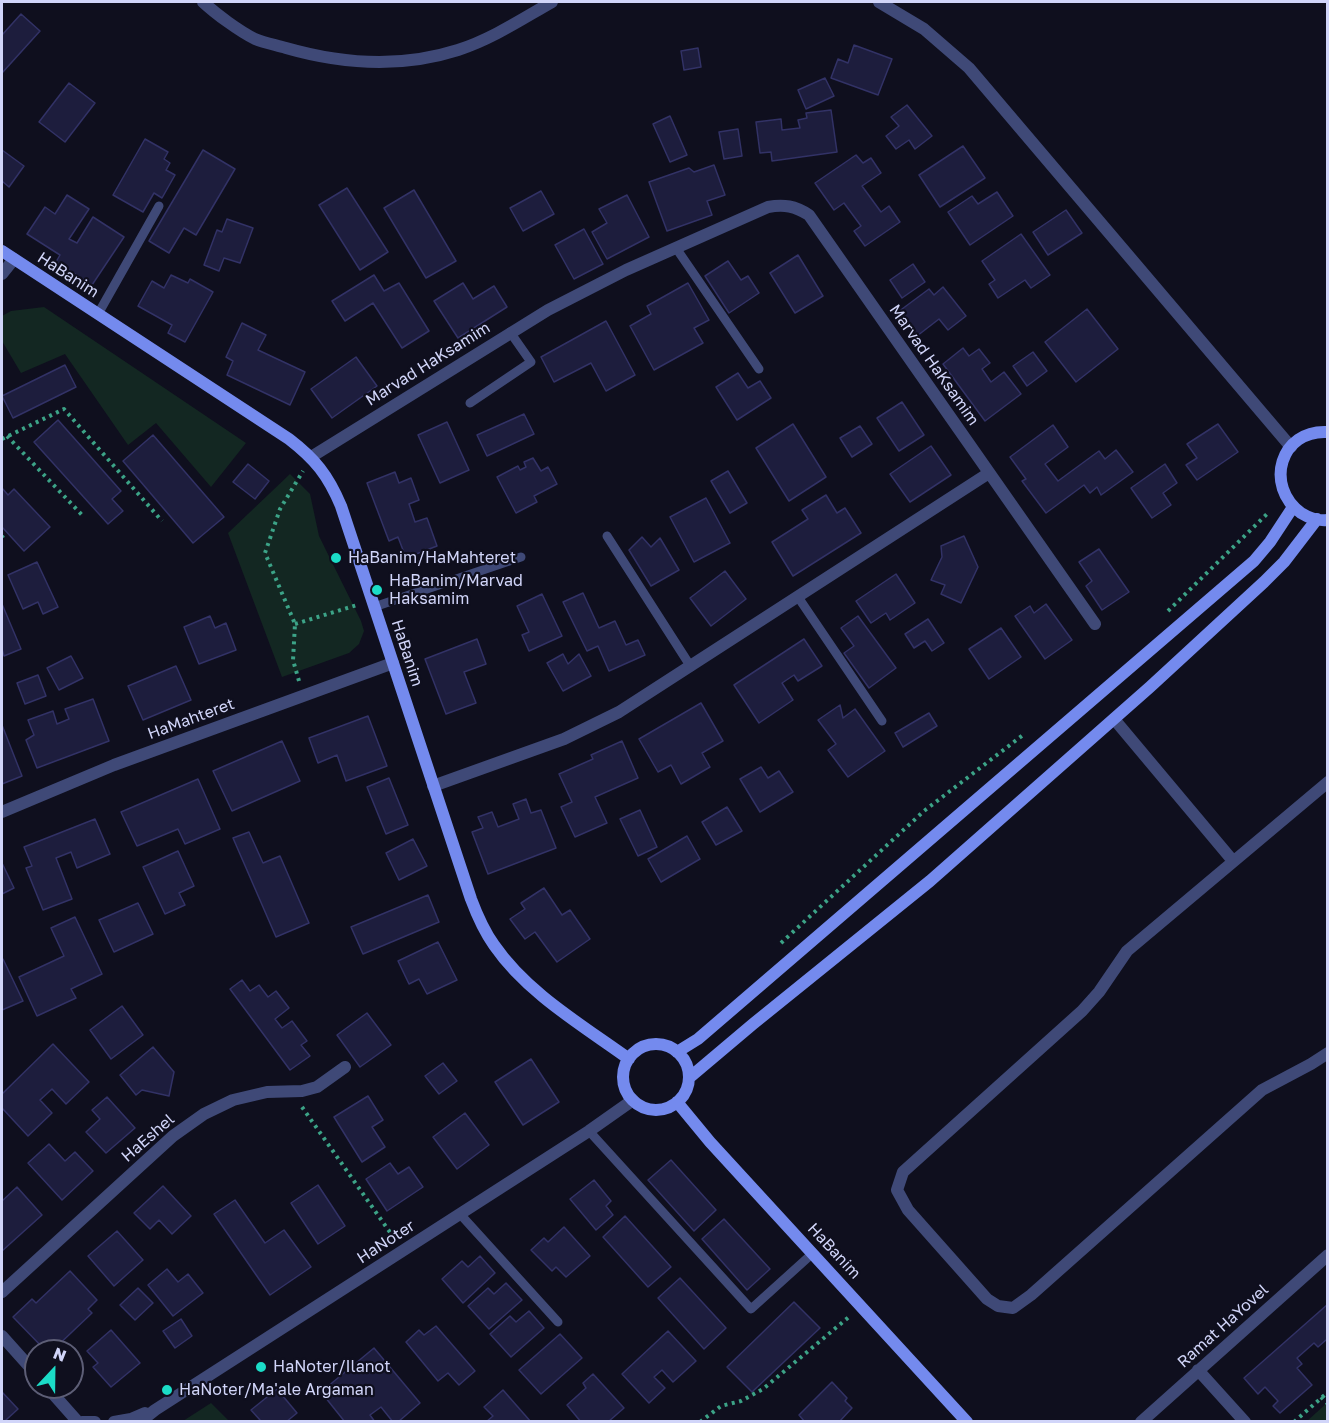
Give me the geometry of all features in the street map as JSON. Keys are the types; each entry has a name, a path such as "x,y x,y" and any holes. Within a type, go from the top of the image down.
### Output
{"street":[{"path":"203,2 255,39 311,55 361,62 412,61 459,50 506,29 552,2"},
{"path":"879,2 924,29 969,68 1291,447"},
{"name":"Marvad HaKsamim","path":"311,457 510,332 596,285 768,207 789,205 809,215 1095,624"},
{"name":"HaBanim","path":"2,251 289,439 311,457 330,480 480,921 493,944 533,988 628,1059"},
{"path":"2,274 14,259"},
{"path":"1322,520 1307,517 1293,507 1285,496 1280,482 1280,470 1285,455 1291,447 1308,434 1319,431 1328,432"},
{"path":"433,786 564,739 638,701 989,472"},
{"path":"676,1052 707,1031 1254,561 1270,542 1293,507"},
{"path":"688,1078 930,881 1256,590 1322,520"},
{"name":"HaMahteret","path":"2,812 114,765 393,663"},
{"path":"1114,718 1233,861"},
{"path":"1328,782 1127,951 1099,992 1082,1011 903,1172 897,1190 908,1210 987,1299 998,1306 1013,1308 1031,1295 1262,1089 1328,1053"},
{"path":"657,1044 667,1046 676,1052 686,1063 688,1078 685,1092 677,1102 662,1110 649,1109 633,1100 623,1083 623,1072 628,1059 635,1051 657,1044"},
{"name":"HaEshel","path":"2,1292 173,1137 204,1114 232,1100 267,1092 302,1091 317,1087 345,1067"},
{"name":"HaNoter","path":"140,1422 155,1410 589,1131 633,1100"},
{"name":"HaBanim","path":"677,1102 710,1142 968,1422"},
{"name":"Ramat HaYovel","path":"1141,1422 1328,1255"},
{"path":"2,1336 24,1361"},
{"path":"1198,1370 1245,1422"},
{"path":"58,1399 80,1422 95,1422"},
{"name":"HaNoter","path":"114,1422 131,1419 155,1410"}],"lane":[{"path":"98,314 159,206"},
{"path":"676,248 759,369"},
{"path":"470,403 531,362 510,332"},
{"path":"607,536 691,667"},
{"path":"373,604 521,557"},
{"path":"798,597 882,721"},
{"path":"589,1131 751,1309 813,1253"},
{"path":"460,1214 558,1322"}],"path":[{"path":"2,439 64,409 162,521"},
{"path":"7,436 83,516"},
{"path":"304,695 293,660 295,624 265,553 280,509 311,457"},
{"path":"1166,613 1285,496"},
{"path":"295,624 373,604"},
{"path":"777,947 924,811 1026,733"},
{"path":"291,1092 403,1251"},
{"path":"700,1422 721,1406 741,1401 764,1389 862,1306"},
{"path":"1294,1422 1328,1392"},
{"path":"1321,1397 1328,1404"}],"green space":[{"path":"44,307 246,443 211,487 156,423 128,445 65,354 21,373 2,341 2,316 11,311"},
{"path":"290,474 310,494 319,536 364,631 359,644 349,653 282,677 228,533"},
{"path":"211,1403 229,1421 183,1421"},
{"path":"1327,1403 1327,1421 1307,1421"}],"building":[{"path":"21,14 40,31 2,73 2,35"},
{"path":"854,45 892,59 878,95 831,78 838,59 848,63"},
{"path":"698,48 701,67 684,70 681,51"},
{"path":"825,78 834,96 806,109 798,90"},
{"path":"69,83 95,103 65,142 39,122"},
{"path":"907,105 932,136 915,149 909,140 896,149 886,136 899,126 891,117"},
{"path":"831,110 837,152 772,161 771,152 760,153 756,122 781,119 782,130 800,128 798,120 807,118 806,113"},
{"path":"670,116 687,155 670,162 653,124"},
{"path":"738,129 742,156 724,159 719,132"},
{"path":"145,139 168,152 164,159 170,163 166,170 175,175 162,198 154,193 143,212 113,195"},
{"path":"963,146 985,178 940,207 919,175"},
{"path":"2,150 24,166 9,187 2,181"},
{"path":"203,150 235,169 196,235 184,228 169,253 149,241"},
{"path":"856,155 863,163 871,158 881,173 862,186 881,212 889,206 900,222 865,246 854,231 861,226 844,203 834,210 815,183"},
{"path":"714,165 725,195 707,201 712,215 667,231 649,182 689,168 694,172"},
{"path":"347,188 388,252 360,270 319,205"},
{"path":"414,190 456,261 426,278 384,208"},
{"path":"541,191 554,214 523,231 510,208"},
{"path":"997,192 1013,216 970,245 948,212 972,196 978,204"},
{"path":"67,195 89,209 69,239 77,243 93,217 124,237 92,285 56,262 60,255 27,234 45,207 55,214"},
{"path":"627,195 649,237 607,259 592,232 607,223 599,209"},
{"path":"1066,210 1082,233 1048,255 1033,232"},
{"path":"227,219 253,228 240,263 224,258 219,271 204,265 217,230 222,232"},
{"path":"584,229 603,264 574,279 555,245"},
{"path":"1021,234 1050,275 1031,288 1025,280 998,298 989,284 995,280 982,261"},
{"path":"798,255 823,296 795,313 770,273"},
{"path":"728,261 741,280 748,276 759,293 729,313 705,276"},
{"path":"913,264 925,282 902,298 890,280"},
{"path":"171,275 188,283 190,279 213,292 185,342 168,333 172,325 138,306 152,281 164,288"},
{"path":"374,275 384,291 399,283 429,331 402,348 373,303 345,321 332,301"},
{"path":"463,283 473,299 494,286 507,307 458,338 434,301"},
{"path":"688,283 709,320 694,328 703,343 654,370 630,326 651,314 647,306"},
{"path":"943,287 966,316 948,330 939,319 917,336 898,312 929,289 934,295"},
{"path":"1087,309 1118,349 1076,382 1045,342"},
{"path":"606,321 635,375 606,391 591,363 554,382 541,357"},
{"path":"242,323 266,335 258,350 305,372 290,405 227,375 233,361 226,357"},
{"path":"963,348 969,356 979,349 990,363 982,369 991,382 1004,372 1021,394 985,421 943,364"},
{"path":"1033,352 1047,371 1027,386 1013,366"},
{"path":"356,357 377,386 332,418 311,389"},
{"path":"65,365 76,387 13,418 2,396"},
{"path":"738,373 748,388 760,381 771,398 737,420 716,387"},
{"path":"902,402 924,435 899,451 877,418"},
{"path":"524,414 534,434 487,456 477,435"},
{"path":"58,420 121,491 112,499 123,511 108,524 34,442"},
{"path":"447,422 469,470 440,483 418,435"},
{"path":"793,424 826,477 789,501 756,448"},
{"path":"1218,424 1238,452 1197,480 1186,465 1197,458 1187,444"},
{"path":"1053,425 1068,447 1045,464 1058,481 1099,451 1105,459 1116,450 1133,472 1101,495 1097,487 1090,493 1084,485 1046,513 1022,481 1026,479 1010,457"},
{"path":"860,426 872,444 852,457 840,438"},
{"path":"153,435 224,517 193,543 123,461"},
{"path":"931,446 951,475 910,502 890,474"},
{"path":"533,458 541,471 548,467 557,484 534,496 537,502 516,513 497,477 518,466 520,470 526,467 524,462"},
{"path":"248,464 269,481 255,499 233,482"},
{"path":"1165,464 1177,483 1163,493 1171,505 1152,518 1131,488"},
{"path":"728,471 747,503 730,513 711,481"},
{"path":"395,472 399,483 411,478 419,500 409,504 415,522 427,518 437,546 406,558 398,537 389,541 367,483"},
{"path":"2,488 8,495 14,489 50,527 24,551 2,527"},
{"path":"826,495 837,513 845,508 861,533 793,576 772,542 808,519 802,510"},
{"path":"706,498 730,543 694,562 670,517"},
{"path":"964,536 978,567 961,603 941,594 945,585 931,580 942,557 941,546"},
{"path":"642,537 651,547 660,538 679,570 651,586 629,550"},
{"path":"1099,549 1129,592 1102,610 1086,586 1092,581 1079,562"},
{"path":"37,562 58,607 43,614 38,602 23,609 8,575"},
{"path":"725,571 746,599 711,626 690,598"},
{"path":"896,574 915,603 890,620 886,613 871,623 856,601"},
{"path":"583,593 599,628 615,621 626,645 638,640 645,655 609,671 598,646 587,651 563,602"},
{"path":"542,594 562,636 529,651 522,635 529,632 517,606"},
{"path":"2,604 21,649 4,656 2,649"},
{"path":"1046,604 1072,640 1045,659 1015,616 1030,606 1034,613"},
{"path":"210,616 215,628 226,623 236,650 199,664 184,627"},
{"path":"858,616 896,668 869,688 844,653 854,646 841,628"},
{"path":"928,619 944,643 932,651 925,641 914,648 905,634"},
{"path":"1001,628 1021,657 989,679 969,649"},
{"path":"477,639 486,664 464,672 476,703 446,714 425,659"},
{"path":"804,639 822,666 798,681 794,675 782,683 793,700 759,723 734,685"},
{"path":"563,654 568,664 579,654 591,676 563,691 547,663"},
{"path":"71,656 83,678 59,690 47,668"},
{"path":"176,666 191,700 143,720 128,686"},
{"path":"38,675 46,696 25,704 17,683"},
{"path":"93,699 109,741 37,768 26,740 34,735 28,720 53,711 57,724 69,719 65,709"},
{"path":"701,703 723,741 702,753 710,767 681,784 671,765 658,772 639,739"},
{"path":"840,705 843,718 855,709 885,751 848,777 828,750 836,744 818,720"},
{"path":"929,713 937,726 903,747 895,733"},
{"path":"368,716 387,766 346,781 337,755 318,763 309,738"},
{"path":"2,725 22,776 2,784"},
{"path":"282,741 300,781 232,811 213,771"},
{"path":"622,741 638,778 595,797 607,823 575,837 561,807 572,802 559,774 593,759 591,755"},
{"path":"761,767 768,778 779,771 793,792 760,812 740,779"},
{"path":"389,778 408,825 386,834 367,787"},
{"path":"198,779 220,829 185,844 178,829 137,846 121,812"},
{"path":"526,799 531,813 541,810 556,848 488,874 472,832 483,828 478,817 492,812 498,827 519,819 513,804"},
{"path":"727,807 742,831 716,845 702,822"},
{"path":"640,810 657,847 638,856 620,819"},
{"path":"95,819 110,854 77,868 71,852 56,858 72,899 43,910 26,868 32,866 24,847"},
{"path":"249,832 263,863 280,856 309,923 276,937 233,838"},
{"path":"687,836 700,859 661,882 648,859"},
{"path":"413,839 427,866 399,880 386,853"},
{"path":"178,851 194,886 179,893 185,905 165,914 143,867"},
{"path":"2,863 14,888 2,894"},
{"path":"544,888 562,915 570,910 590,939 557,962 535,932 525,939 510,919 525,909 521,903"},
{"path":"428,895 439,922 363,954 351,927"},
{"path":"138,903 153,934 114,952 99,920"},
{"path":"75,917 102,974 71,989 76,998 37,1016 19,977 64,956 51,928"},
{"path":"438,942 457,980 427,994 419,979 409,984 398,961"},
{"path":"2,959 23,1001 2,1010"},
{"path":"242,980 250,991 259,985 268,997 276,991 289,1008 275,1019 282,1028 292,1021 307,1041 301,1045 310,1056 290,1070 230,989"},
{"path":"122,1006 143,1035 111,1059 90,1030"},
{"path":"367,1013 391,1045 360,1067 337,1035"},
{"path":"53,1044 89,1082 66,1104 52,1089 40,1100 52,1113 28,1136 2,1108 2,1094"},
{"path":"153,1047 174,1072 169,1096 142,1090 136,1095 120,1075"},
{"path":"531,1059 559,1102 523,1125 495,1082"},
{"path":"443,1063 457,1081 439,1094 425,1076"},
{"path":"368,1096 383,1120 372,1127 385,1147 362,1162 334,1117"},
{"path":"107,1097 135,1128 106,1153 86,1132 100,1119 92,1110"},
{"path":"465,1113 489,1145 457,1169 433,1137"},
{"path":"49,1144 65,1161 75,1152 93,1171 62,1200 28,1163"},
{"path":"671,1160 716,1210 694,1231 648,1180"},
{"path":"390,1163 398,1174 409,1167 423,1187 387,1211 366,1179"},
{"path":"594,1180 611,1201 606,1206 613,1215 596,1230 570,1199"},
{"path":"318,1185 345,1226 318,1244 291,1203"},
{"path":"163,1186 191,1216 172,1234 159,1220 150,1229 134,1213"},
{"path":"17,1187 42,1215 2,1251 2,1201"},
{"path":"235,1200 265,1243 284,1230 311,1267 270,1295 214,1214"},
{"path":"625,1216 671,1267 648,1287 603,1237"},
{"path":"724,1219 770,1269 747,1290 702,1239"},
{"path":"564,1227 590,1256 566,1277 556,1267 552,1271 531,1250 544,1238 548,1242"},
{"path":"117,1231 143,1260 114,1286 88,1256"},
{"path":"480,1256 495,1273 463,1303 442,1279 462,1261 468,1267"},
{"path":"167,1269 178,1282 188,1274 203,1293 173,1316 148,1285"},
{"path":"70,1271 97,1300 88,1309 92,1313 65,1339 34,1339 13,1317 32,1299 36,1303"},
{"path":"680,1278 726,1328 704,1349 658,1298"},
{"path":"506,1283 522,1300 489,1329 468,1306 488,1288 494,1294"},
{"path":"138,1288 153,1303 135,1320 120,1305"},
{"path":"794,1302 820,1328 752,1392 727,1367"},
{"path":"1328,1304 1328,1341 1326,1340 1318,1347 1314,1343 1297,1358 1302,1364 1297,1368 1312,1385 1280,1413 1273,1406 1278,1401 1265,1387 1258,1394 1244,1378"},
{"path":"529,1311 544,1328 511,1357 490,1334 510,1316 516,1322"},
{"path":"181,1319 192,1336 175,1348 163,1331"},
{"path":"436,1326 475,1371 459,1385 448,1373 438,1381 406,1342 419,1330 424,1335"},
{"path":"111,1330 140,1363 111,1387 93,1367 98,1363 87,1351"},
{"path":"668,1331 696,1361 673,1382 662,1370 654,1377 665,1388 649,1403 622,1374"},
{"path":"560,1334 582,1358 541,1394 519,1370"},
{"path":"374,1348 420,1403 398,1422 393,1422 381,1407 370,1415 375,1422 345,1422 321,1392"},
{"path":"593,1374 624,1408 608,1422 581,1422 567,1405 586,1388 583,1383"},
{"path":"832,1382 847,1398 845,1401 852,1408 839,1422 805,1422 799,1415"},
{"path":"277,1389 297,1413 286,1422 258,1422 260,1420 251,1410"},
{"path":"503,1390 531,1422 486,1422 493,1416 484,1407"},
{"path":"2,1392 18,1409 6,1420 7,1422 2,1422"}],"place":[{"name":"HaBanim/HaMahteret","path":"336,558"},
{"name":"HaBanim/Marvad Haksamim","path":"377,590"},
{"name":"HaNoter/Ilanot","path":"261,1367"},
{"name":"HaNoter/Ma'ale Argaman","path":"167,1390"}]}
